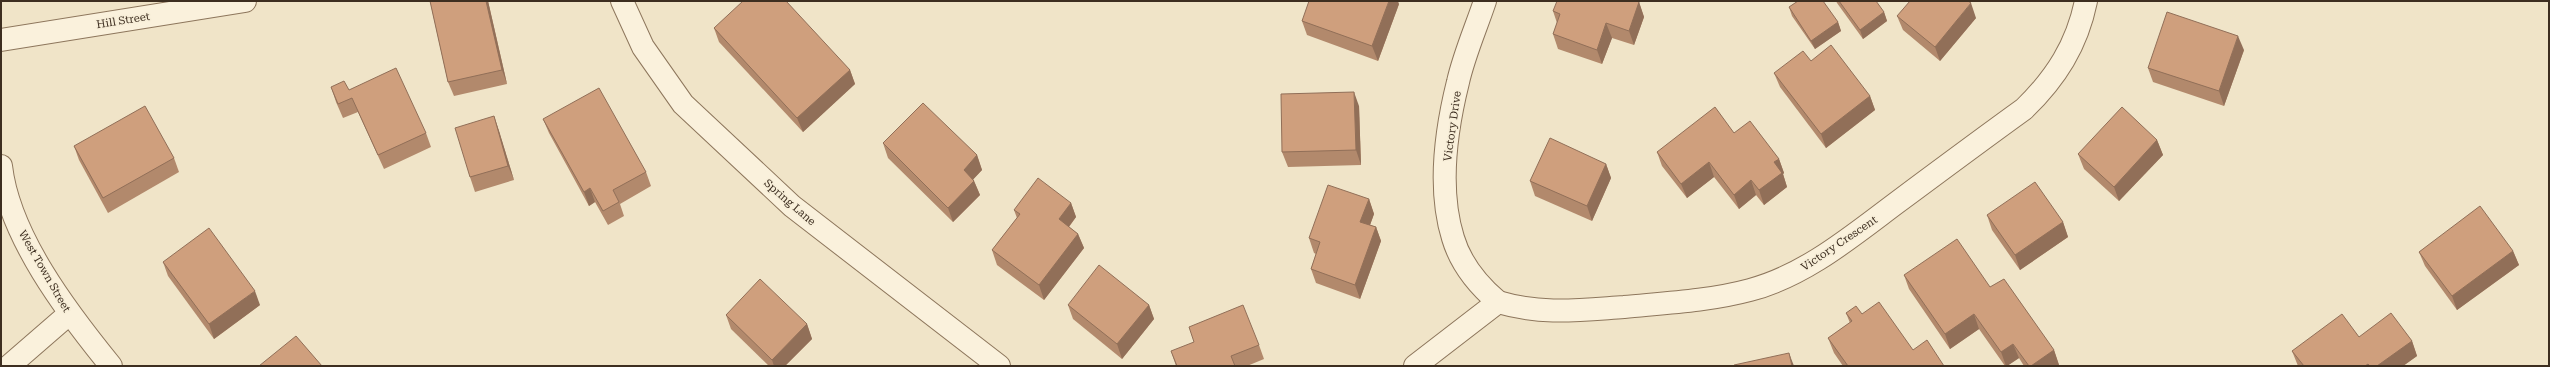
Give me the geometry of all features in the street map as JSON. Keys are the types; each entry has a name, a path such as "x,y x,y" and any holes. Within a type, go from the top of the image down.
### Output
{"street":[{"name":"Hill Street","path":"1,40 245,1"},
{"name":"Spring Lane","path":"622,1 643,47 683,104 792,206 999,366"},
{"name":"Victory Drive","path":"1485,1 1458,81 1449,130 1446,173 1448,209 1453,238 1470,272 1480,287 1498,302"},
{"name":"Victory Crescent","path":"1498,302 1528,310 1551,311 1668,303 1751,290 1790,274 1855,234 2024,109 2046,88 2071,50 2082,24 2086,1"},
{"name":"West Town Street","path":"1,166 3,181 11,208 23,234 69,314 111,366"},
{"path":"1415,366 1498,302"},
{"path":"9,366 69,314"}],"building":[{"path":"430,1 486,1 502,70 448,82"},
{"path":"743,1 786,1 850,70 797,118 714,28"},
{"path":"1309,1 1389,1 1372,46 1302,21"},
{"path":"1557,1 1639,2 1629,31 1606,23 1597,50 1553,34 1560,14 1553,11"},
{"path":"1798,1 1823,1 1838,22 1811,41 1789,7"},
{"path":"1839,1 1876,1 1884,12 1860,30"},
{"path":"1910,1 1968,1 1971,3 1935,47 1897,16"},
{"path":"2167,12 2238,36 2219,91 2148,68"},
{"path":"1831,45 1870,96 1821,134 1774,73 1803,51 1811,61"},
{"path":"396,68 426,133 378,155 352,98 338,104 331,87 344,81 349,90"},
{"path":"599,88 646,172 613,190 619,202 603,211 590,188 584,192 543,119"},
{"path":"1354,92 1356,150 1282,152 1281,94"},
{"path":"923,103 977,155 964,170 974,181 948,208 883,143"},
{"path":"145,106 174,158 103,198 74,146"},
{"path":"1715,107 1734,133 1750,121 1779,159 1774,162 1782,173 1759,190 1751,180 1734,195 1709,162 1681,184 1657,152"},
{"path":"2122,107 2157,140 2114,187 2078,154"},
{"path":"494,116 508,166 470,177 455,128"},
{"path":"1550,138 1606,164 1587,206 1530,181"},
{"path":"1038,178 1071,203 1059,219 1078,234 1039,285 992,250 1020,214 1014,210"},
{"path":"2035,182 2063,222 2015,255 1987,215"},
{"path":"1328,185 1369,199 1360,222 1376,227 1355,285 1311,269 1320,242 1309,238"},
{"path":"2480,206 2513,251 2452,296 2419,252"},
{"path":"209,228 255,291 209,324 163,262"},
{"path":"1957,239 1990,287 2004,279 2054,350 2029,366 2013,344 2001,352 1974,314 1945,334 1904,275"},
{"path":"1099,265 1149,305 1117,344 1068,305"},
{"path":"760,279 807,324 772,360 726,315"},
{"path":"1879,302 1913,350 1927,340 1944,366 1848,366 1828,338 1852,321 1846,313 1856,306 1862,314"},
{"path":"1243,305 1259,345 1231,356 1235,366 1177,366 1171,351 1194,342 1189,327"},
{"path":"2391,313 2412,341 2377,366 2370,366 2368,364 2365,366 2304,366 2292,351 2342,314 2359,337"},
{"path":"296,336 322,366 259,366"},
{"path":"1789,353 1792,366 1734,366 1734,365"}]}
